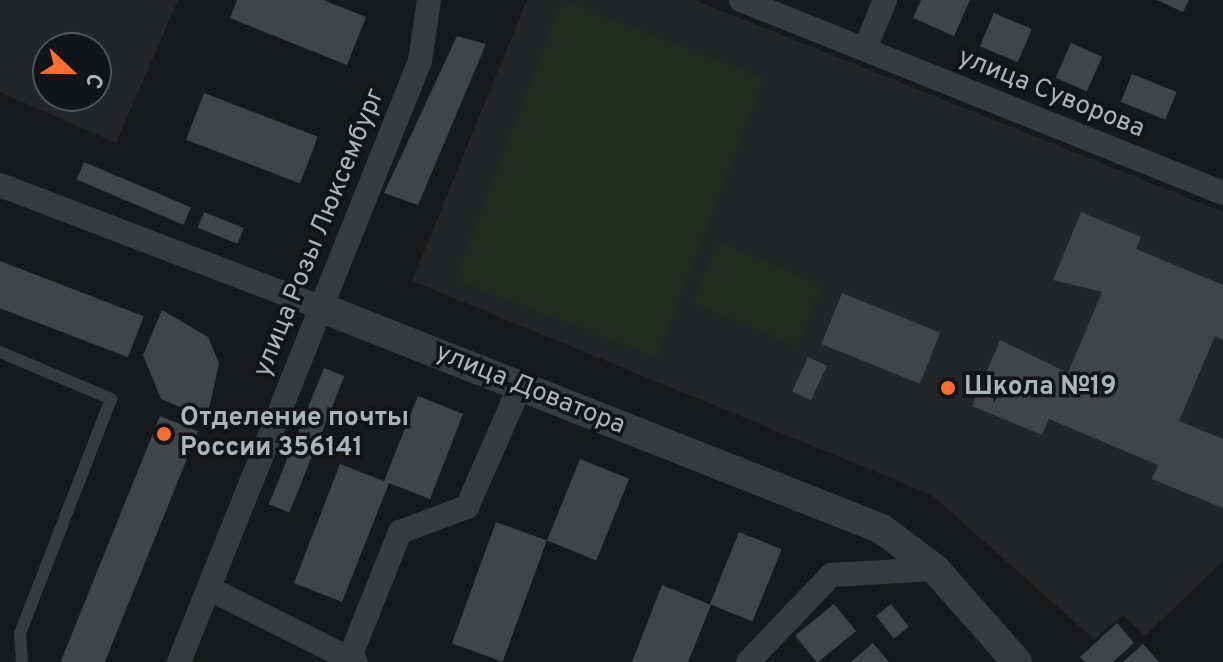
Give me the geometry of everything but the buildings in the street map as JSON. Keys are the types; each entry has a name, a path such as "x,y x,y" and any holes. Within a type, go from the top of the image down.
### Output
{"street":[{"name":"улица Розы Люксембург","path":"179,662 212,590 317,306 420,61 429,0"},
{"name":"улица Суворова","path":"741,0 1221,184"},
{"path":"865,49 885,0"},
{"name":"улица Доватора","path":"0,185 317,306 882,529 935,569 1017,662"},
{"path":"212,590 351,661 400,532 467,507 520,386"},
{"path":"748,662 831,575 935,569"}],"lane":[{"path":"0,352 111,399 20,634 22,662"}],"shaded area":[{"path":"0,0 178,0 116,143 45,112 112,112 112,32 32,32 32,106 0,92"},
{"name":"Школа №19","path":"527,0 695,0 1223,212 1223,561 1145,636 1123,615 1094,639 932,495 412,281"},
{"path":"562,0 765,78 657,358 454,280"},
{"path":"718,241 823,286 797,347 692,303"}],"place":[{"name":"Школа №19","path":"948,388"},
{"name":"Отделение почты России 356141","path":"164,434"}]}
